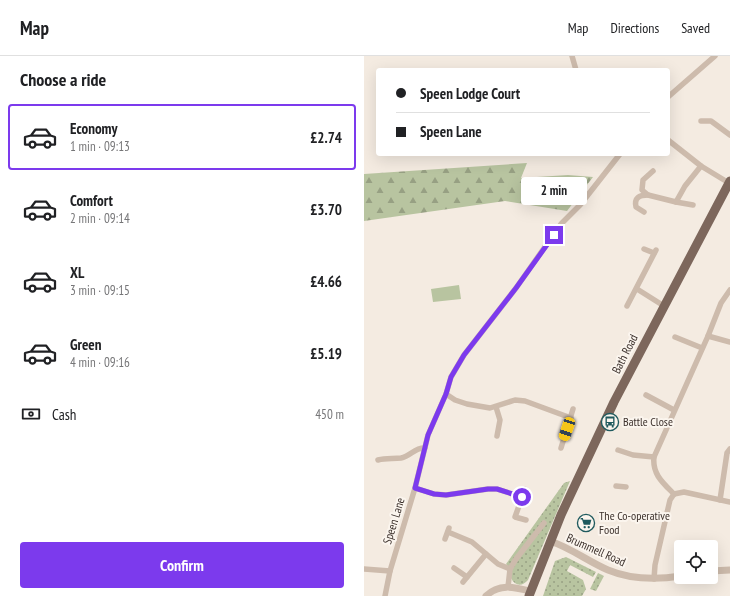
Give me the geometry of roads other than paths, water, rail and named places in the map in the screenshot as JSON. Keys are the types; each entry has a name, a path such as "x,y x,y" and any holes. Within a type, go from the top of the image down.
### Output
{"main road":[{"name":"Bath Road","path":"529,594 550,541 597,436 730,182"}],"street":[{"path":"572,56 575,68"},
{"path":"670,95 715,56"},
{"path":"701,121 711,121 730,135"},
{"path":"670,142 702,166 730,182"},
{"name":"Speen Lane","path":"386,596 390,571 415,488 425,448 436,413 446,394 451,377 464,355 516,288 561,224 580,205 618,156"},
{"path":"676,202 685,186 702,166"},
{"path":"648,195 642,190 643,180 653,171"},
{"path":"644,212 636,207 635,202 637,197 642,195 694,205"},
{"path":"627,306 655,251 644,249"},
{"path":"637,289 664,306"},
{"path":"674,494 657,476 653,464 654,457 708,336 721,303 730,290"},
{"path":"708,336 730,342"},
{"path":"675,337 702,348"},
{"path":"446,394 455,400 479,407 490,408 515,400 525,400 570,418"},
{"path":"646,395 674,410"},
{"path":"496,407 501,430 497,436"},
{"path":"561,448 561,440 573,409"},
{"path":"378,460 387,458 401,458 420,448 425,448"},
{"path":"720,500 727,453 730,449"},
{"path":"618,450 633,455 654,457"},
{"path":"616,486 626,487"},
{"path":"415,488 434,494 446,495 497,489 522,497"},
{"path":"525,488 516,516 526,520"},
{"path":"654,579 655,565 670,500 674,494 684,492 730,502"},
{"path":"508,586 510,569 516,559 544,524"},
{"path":"444,539 449,530 472,542 504,568 510,569"},
{"name":"Brummell Road","path":"550,541 609,570 632,577 654,579 674,577"},
{"path":"454,568 465,580 486,554"},
{"path":"364,569 390,571"},
{"path":"718,571 730,570"},
{"path":"486,596 497,588 508,586 529,594"}],"place":[{"name":"Battle Close","path":"610,422"},
{"name":"The Co-operative Food","path":"586,523"}]}
